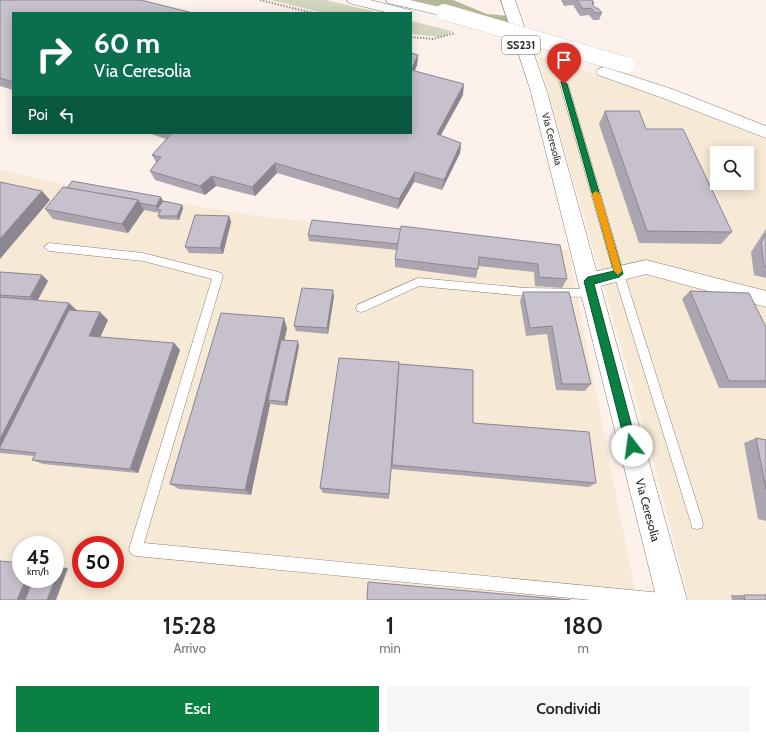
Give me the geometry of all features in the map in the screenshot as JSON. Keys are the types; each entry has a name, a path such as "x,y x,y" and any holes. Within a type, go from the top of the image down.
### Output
{"main road":[{"path":"354,0 401,12"},
{"name":"SS231","path":"393,0 511,42 666,92 766,132"},
{"name":"Via Ceresolia","path":"508,0 539,92 672,600"},
{"name":"SS231","path":"412,14 440,16 626,65 766,118"}],"street":[{"path":"590,287 619,274 646,267 766,299"}],"lane":[{"path":"564,84 619,274 697,523"},
{"path":"49,247 143,257 218,276 136,549 662,600"},
{"path":"361,308 418,282 526,292 590,287"}],"path":[{"path":"260,0 309,12"}],"shaded area":[{"path":"538,56 609,78 766,139 766,600 689,600 653,459"},
{"path":"0,170 64,184 250,215 568,250 637,600 0,600"}],"green space":[{"path":"270,0 326,0 376,12 320,12"},
{"path":"413,0 453,0 487,14 509,16 511,23"},
{"path":"412,21 452,32 440,37 412,34"}],"building":[{"path":"0,0 141,0 189,12 12,12 12,82 0,78"},
{"path":"577,0 592,0 595,8 598,8 602,13 595,13 591,8 583,9"},
{"path":"412,53 418,55 412,68"},
{"path":"412,70 464,84 437,134 461,143 444,180 415,172 399,199 275,163 252,187 212,176 200,186 150,171 161,157 152,155 171,134 412,134"},
{"path":"605,111 639,111 646,129 683,129 710,186 710,190 712,190 732,232 647,231"},
{"path":"72,181 161,197 156,206 140,203 138,200 67,188"},
{"path":"0,182 42,191 0,239"},
{"path":"63,187 138,200 122,224 45,209"},
{"path":"163,201 182,205 177,216 158,216 161,210 157,209"},
{"path":"195,215 229,216 220,248 185,247"},
{"path":"312,220 401,229 398,244 308,235"},
{"path":"401,226 560,245 567,279 539,277 538,264 479,257 478,269 395,259"},
{"path":"766,234 766,267 764,266 761,243"},
{"path":"0,272 42,275 30,297 0,295"},
{"path":"302,288 333,290 327,328 294,326"},
{"path":"690,291 749,293 766,327 766,381 729,381"},
{"path":"523,292 569,292 591,384 562,384 552,326 530,328"},
{"path":"0,297 69,303 0,439"},
{"path":"69,310 100,312 89,336 174,343 130,469 32,460 36,453 0,449"},
{"path":"221,313 284,318 245,490 170,484"},
{"path":"281,340 298,341 285,402 268,400"},
{"path":"339,358 399,362 389,494 320,488"},
{"path":"399,364 473,370 473,423 589,432 596,483 392,465"},
{"path":"756,438 766,440 766,489"},
{"path":"0,561 12,562 12,588 22,588 17,600 0,600"},
{"path":"368,582 570,600 367,600"},
{"path":"30,588 52,588 47,600 25,600"},
{"path":"744,595 766,595 766,600 745,600"}],"slow traffic":[{"path":"596,194 618,271"}],"route":[{"path":"564,84 619,274 588,281 632,446"}]}
